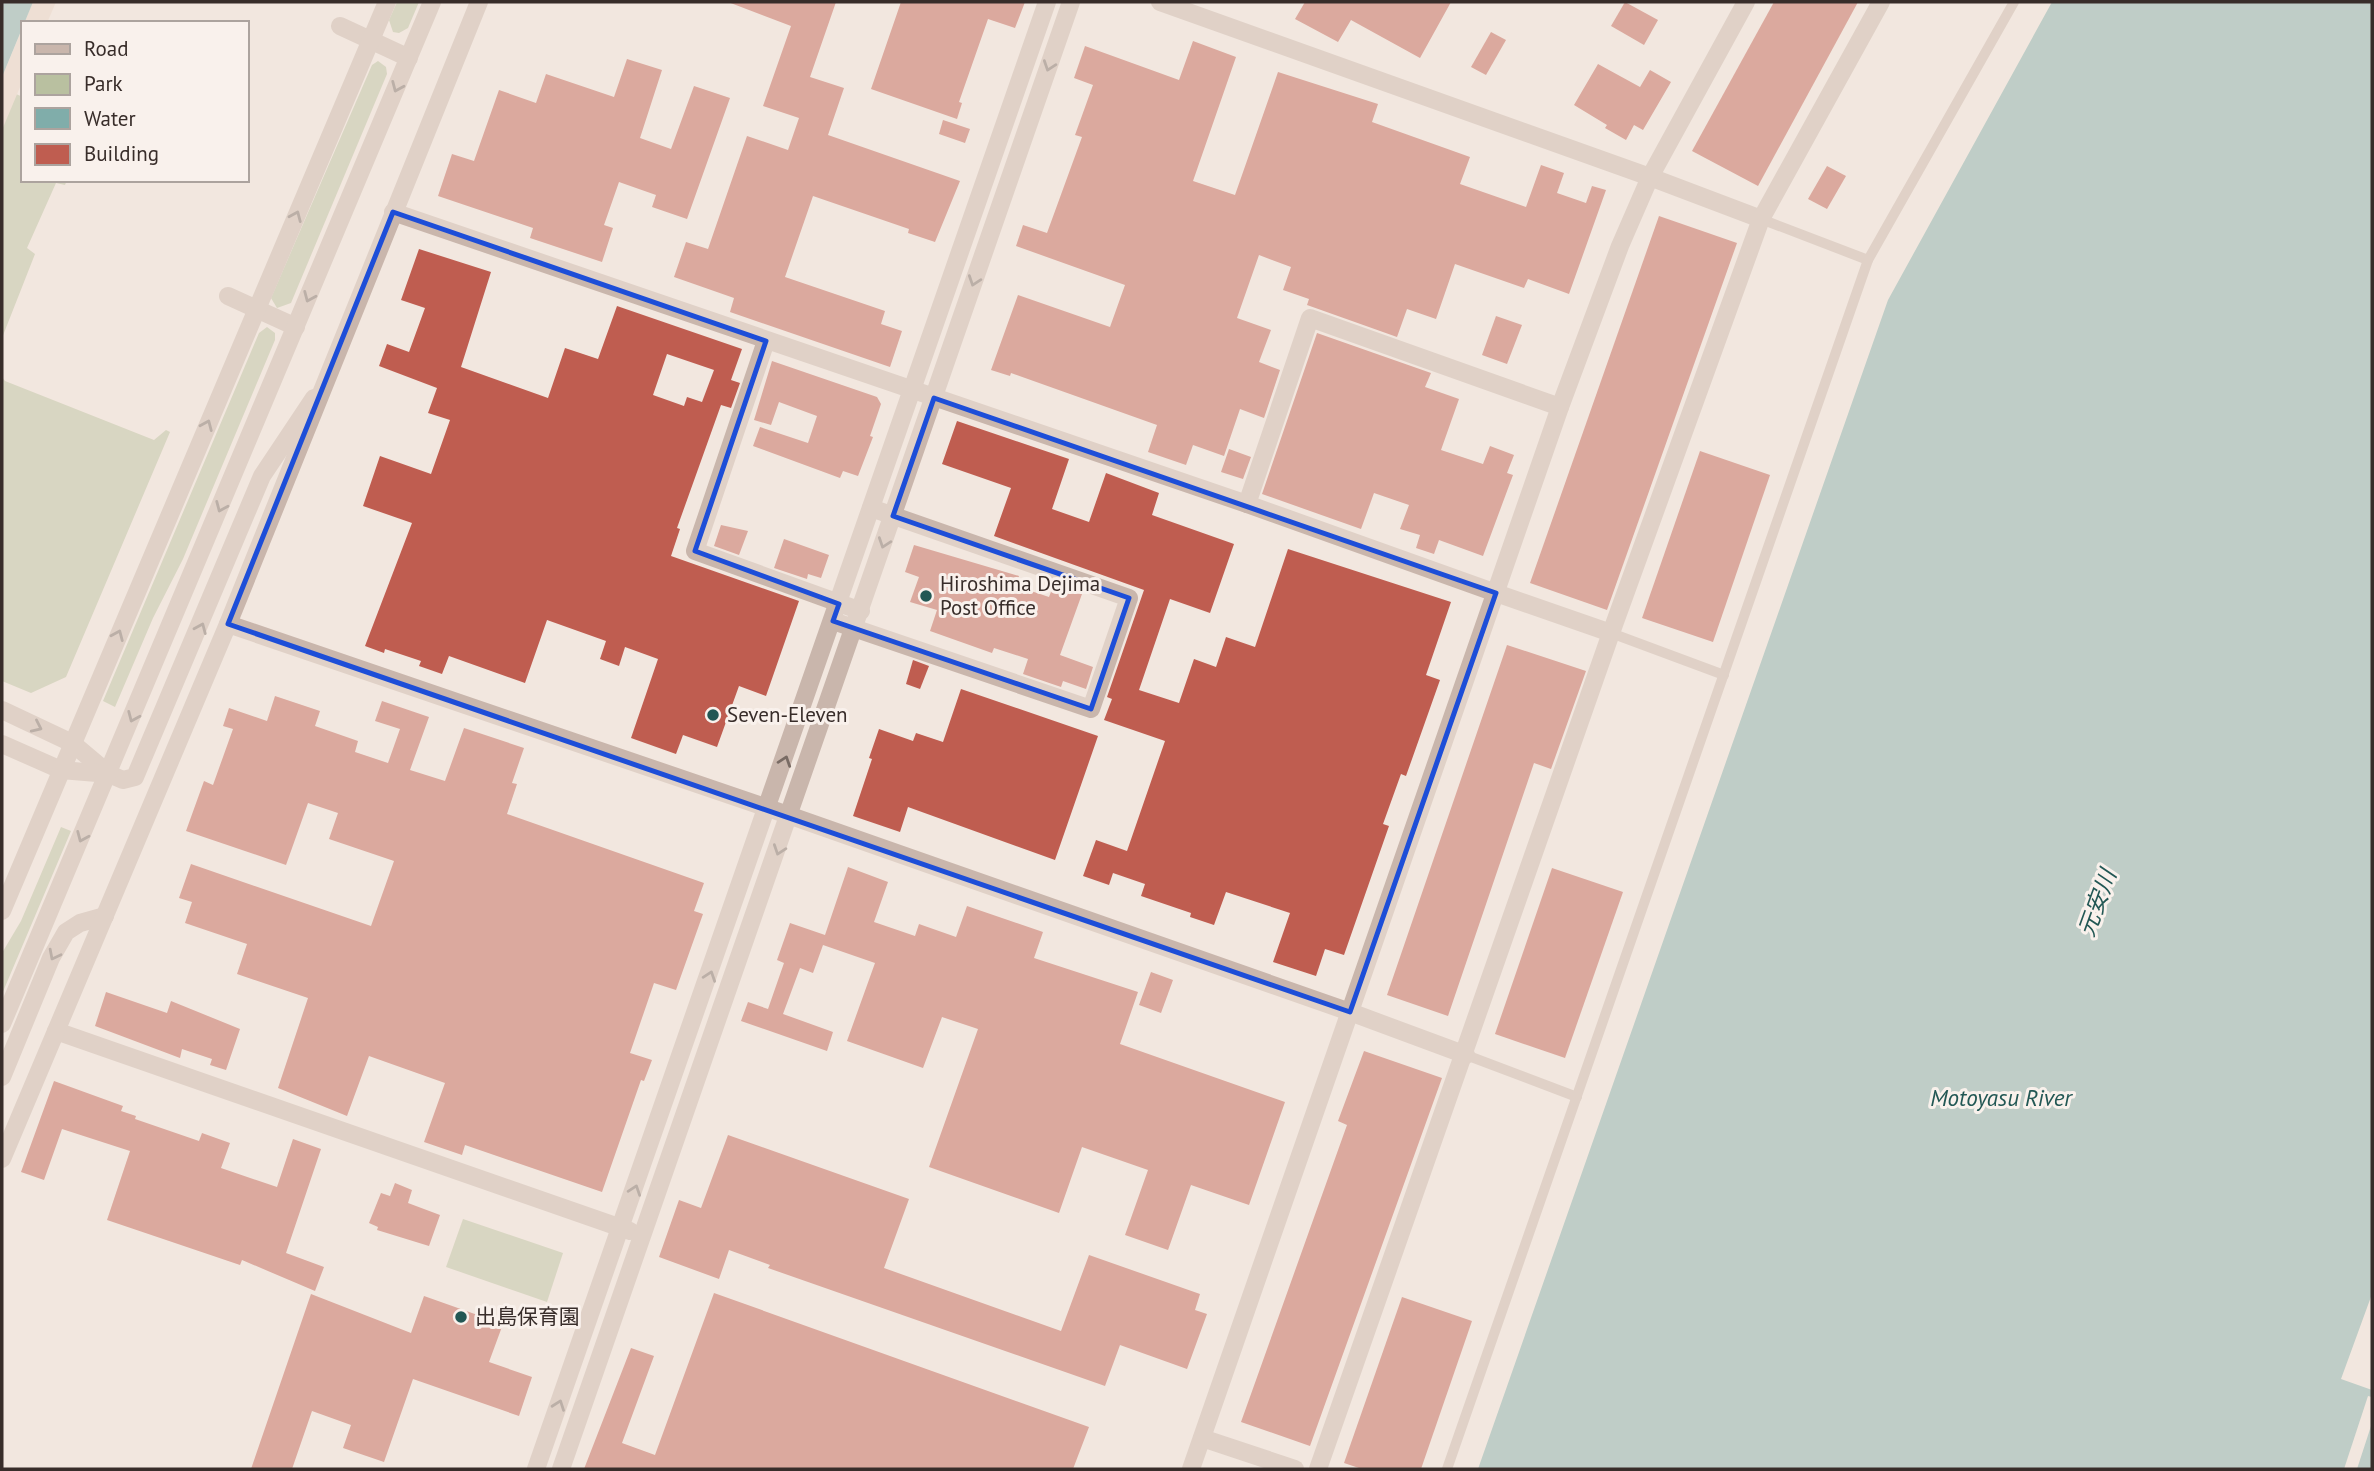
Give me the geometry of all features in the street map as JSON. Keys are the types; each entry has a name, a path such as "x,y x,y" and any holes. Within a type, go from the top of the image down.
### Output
{"street":[{"path":"2,912 387,2"},
{"path":"2,1024 432,2"},
{"path":"2,1158 228,624 479,2"},
{"path":"536,1469 769,808 1047,2"},
{"path":"561,1469 791,816 1071,2"},
{"path":"1160,2 1761,219"},
{"path":"1191,1469 1560,407 1620,246 1650,177 1746,2"},
{"path":"1318,1469 1611,633 1761,219 1881,2"},
{"path":"340,26 409,58"},
{"path":"393,212 1247,504 1611,633"},
{"path":"228,296 296,327"},
{"path":"1247,504 1310,318 1560,407"},
{"path":"766,341 695,551 836,613 1091,709 1129,598 872,508"},
{"path":"2,744 61,770 109,774 124,780 135,777 262,476 325,383"},
{"path":"228,624 769,808 1465,1055"},
{"path":"2,710 72,743 109,774"},
{"path":"2,1077 51,958 65,932 80,923 104,916"},
{"path":"56,1031 644,1236"},
{"path":"1202,1438 1295,1469"}],"lane":[{"path":"1447,1469 1868,260 2014,2"},
{"path":"1761,219 1868,260"},
{"path":"1611,633 1724,675"},
{"path":"1465,1055 1577,1097"}],"highlighted area":[{"path":"393,212 766,341 695,551 839,604 833,621 1091,709 1129,598 893,516 934,398 1496,593 1350,1012 228,624"}],"green space":[{"path":"397,2 419,2 408,28 399,33 393,32 389,20"},
{"path":"378,61 386,67 387,74 291,303 277,308 271,298 372,65"},
{"path":"16,94 21,96 21,182 66,182 65,185 56,183 27,248 35,254 2,338 2,128"},
{"path":"267,327 275,333 275,340 183,559 153,618 115,707 103,701 259,333"},
{"path":"2,377 5,381 154,440 166,430 170,432 66,677 31,693 2,681"},
{"path":"61,827 71,831 2,994 2,953 21,921"},
{"path":"463,1219 563,1253 547,1302 446,1267"}],"shaded area":[{"path":"33,2 56,2 48,21 25,21"},
{"path":"21,32 21,85 2,130 2,77"}],"water":[{"path":"2,2 33,2 25,21 21,21 21,31 2,77"},
{"name":"Motoyasu River","path":"2052,2 2372,2 2372,1294 2341,1379 2372,1390 2372,1469 1478,1469 1888,300"}],"pier":[{"path":"2368,1396 2372,1397 2372,1423 2357,1469 2344,1469"}],"building":[{"path":"728,2 836,2 810,77 844,88 828,135 960,181 935,242 908,233 909,229 813,196 785,277 885,311 881,324 902,331 890,367 730,312 734,298 674,277 686,242 708,249 747,136 788,150 799,118 763,106 791,26"},
{"path":"901,2 1025,2 1015,28 988,19 959,102 962,103 957,119 871,89"},
{"path":"1305,2 1451,2 1420,58 1351,20 1338,42 1295,19"},
{"path":"1625,2 1658,20 1644,45 1611,26"},
{"path":"1774,2 1858,2 1758,186 1692,151"},
{"path":"1491,32 1506,40 1486,75 1471,67"},
{"path":"1193,41 1236,57 1193,181 1235,195 1278,72 1378,104 1372,122 1470,157 1460,184 1526,207 1541,165 1564,173 1557,193 1586,203 1592,186 1606,190 1569,294 1528,279 1524,288 1455,264 1436,319 1407,309 1397,337 1307,305 1309,299 1283,290 1291,267 1259,255 1237,318 1271,330 1259,362 1280,370 1264,418 1240,409 1224,456 1193,445 1186,465 1148,452 1157,425 1011,373 1010,376 991,370 1018,295 1110,327 1125,285 1016,246 1023,225 1047,233 1082,137 1075,135 1093,85 1074,78 1085,46 1179,80"},
{"path":"627,59 662,70 640,138 671,149 694,86 730,98 687,219 652,207 656,195 619,182 604,225 613,228 602,262 530,238 533,228 438,196 452,154 474,161 499,90 536,103 546,74 614,97"},
{"path":"1598,64 1640,87 1650,70 1671,82 1643,130 1634,125 1626,140 1574,105"},
{"path":"943,120 970,129 965,143 939,134"},
{"path":"1827,166 1846,176 1827,209 1808,199"},
{"path":"1659,216 1737,243 1607,610 1530,583"},
{"path":"419,249 491,272 461,367 548,398 565,348 598,359 617,306 742,349 731,380 740,383 731,408 721,405 677,528 680,529 671,556 799,601 766,696 739,686 717,747 683,735 676,754 631,738 658,659 625,647 619,666 600,659 606,641 547,620 525,683 449,656 442,674 419,666 421,661 385,649 384,653 365,646 412,523 363,506 380,456 431,474 450,420 428,413 437,388 379,366 387,344 409,352 425,308 401,300","holes":["667,354 714,370 702,402 687,397 684,406 653,395"]},
{"path":"1496,316 1522,325 1507,364 1482,355"},
{"path":"1317,333 1431,373 1425,387 1459,399 1441,450 1483,464 1490,446 1514,455 1507,473 1513,475 1483,556 1439,540 1434,554 1416,548 1420,535 1400,529 1409,505 1374,493 1361,529 1262,494"},
{"path":"772,361 877,397 881,404 870,436 873,437 858,476 843,471 840,478 753,446 760,427 808,443 817,416 779,402 771,425 754,420"},
{"path":"957,421 1069,459 1052,509 1089,522 1106,473 1159,493 1152,515 1234,544 1210,613 1170,599 1139,690 1179,703 1194,659 1216,667 1226,637 1255,647 1288,549 1451,602 1426,675 1440,680 1406,776 1401,774 1383,824 1389,826 1344,955 1325,949 1316,976 1273,962 1290,913 1226,892 1214,925 1190,917 1191,913 1141,896 1145,884 1113,873 1109,885 1083,876 1096,840 1127,851 1165,741 1104,720 1112,699 1107,697 1144,590 994,536 1011,488 942,464"},
{"path":"1229,449 1251,457 1243,479 1221,472"},
{"path":"1700,451 1770,475 1713,642 1642,618"},
{"path":"721,525 748,531 739,555 714,546"},
{"path":"784,539 829,555 821,578 808,574 807,579 774,568"},
{"path":"914,545 1019,576 1016,586 1049,597 1054,584 1082,594 1060,655 1093,667 1086,689 1063,681 1061,687 1023,674 1028,659 994,648 992,653 930,631 937,610 910,602 919,577 905,572"},
{"path":"1507,645 1586,671 1551,769 1534,763 1448,1016 1387,995"},
{"path":"913,660 929,666 920,689 906,684"},
{"path":"961,689 1098,736 1055,860 908,807 900,832 853,816 879,729 913,741 916,733 943,742"},
{"path":"275,696 320,711 315,726 358,741 355,752 388,763 400,729 375,721 382,701 429,717 410,770 445,781 464,728 524,748 512,783 517,784 507,814 704,883 694,911 703,914 676,990 654,983 630,1053 652,1060 644,1081 641,1080 602,1192 465,1145 462,1155 424,1142 445,1083 369,1056 347,1116 278,1088 308,998 237,974 247,944 185,923 192,902 179,898 191,864 371,926 394,861 329,839 338,813 308,803 286,865 186,831 204,781 213,785 233,729 223,726 229,708 267,721"},
{"path":"848,867 888,882 874,922 915,936 919,924 956,937 967,906 1043,932 1034,958 1138,992 1120,1044 1285,1102 1249,1205 1191,1185 1168,1250 1125,1235 1148,1170 1082,1147 1059,1213 929,1167 978,1029 942,1017 923,1068 847,1041 875,963 823,945 813,973 800,968 783,1014 833,1032 827,1051 741,1021 748,1002 768,1009 784,963 777,960 790,923 825,935"},
{"path":"1552,868 1623,892 1565,1058 1495,1034"},
{"path":"1151,972 1173,980 1161,1013 1139,1005"},
{"path":"106,992 167,1013 171,1001 240,1029 226,1070 210,1065 212,1059 182,1049 180,1058 95,1026"},
{"path":"1364,1051 1442,1078 1310,1446 1241,1422 1347,1125 1338,1121"},
{"path":"54,1081 123,1106 121,1111 136,1116 135,1119 199,1141 202,1133 230,1143 221,1168 277,1187 293,1139 321,1149 286,1253 324,1267 315,1291 242,1260 240,1265 107,1220 130,1151 62,1129 44,1180 21,1172"},
{"path":"728,1135 909,1199 884,1268 1061,1331 1089,1255 1200,1294 1195,1310 1207,1314 1187,1369 1120,1345 1105,1386 768,1268 770,1265 729,1250 719,1279 659,1257 679,1200 701,1208"},
{"path":"395,1183 412,1190 408,1203 440,1215 429,1246 377,1230 378,1227 369,1223 381,1193 390,1196"},
{"path":"714,1293 1089,1427 1073,1469 584,1469 631,1348 654,1356 622,1443 655,1455"},
{"path":"311,1294 411,1333 424,1296 503,1324 489,1362 532,1377 519,1416 413,1379 384,1462 343,1448 351,1425 312,1411 292,1469 251,1469"},
{"path":"1402,1297 1472,1321 1421,1469 1362,1469 1344,1463"}],"place":[{"name":"Hiroshima Dejima Post Office","path":"926,596"},
{"name":"Seven-Eleven","path":"713,715"},
{"name":"出島保育園","path":"461,1317"}],"water label":[{"name":"元安川","path":"2097,903"}]}
